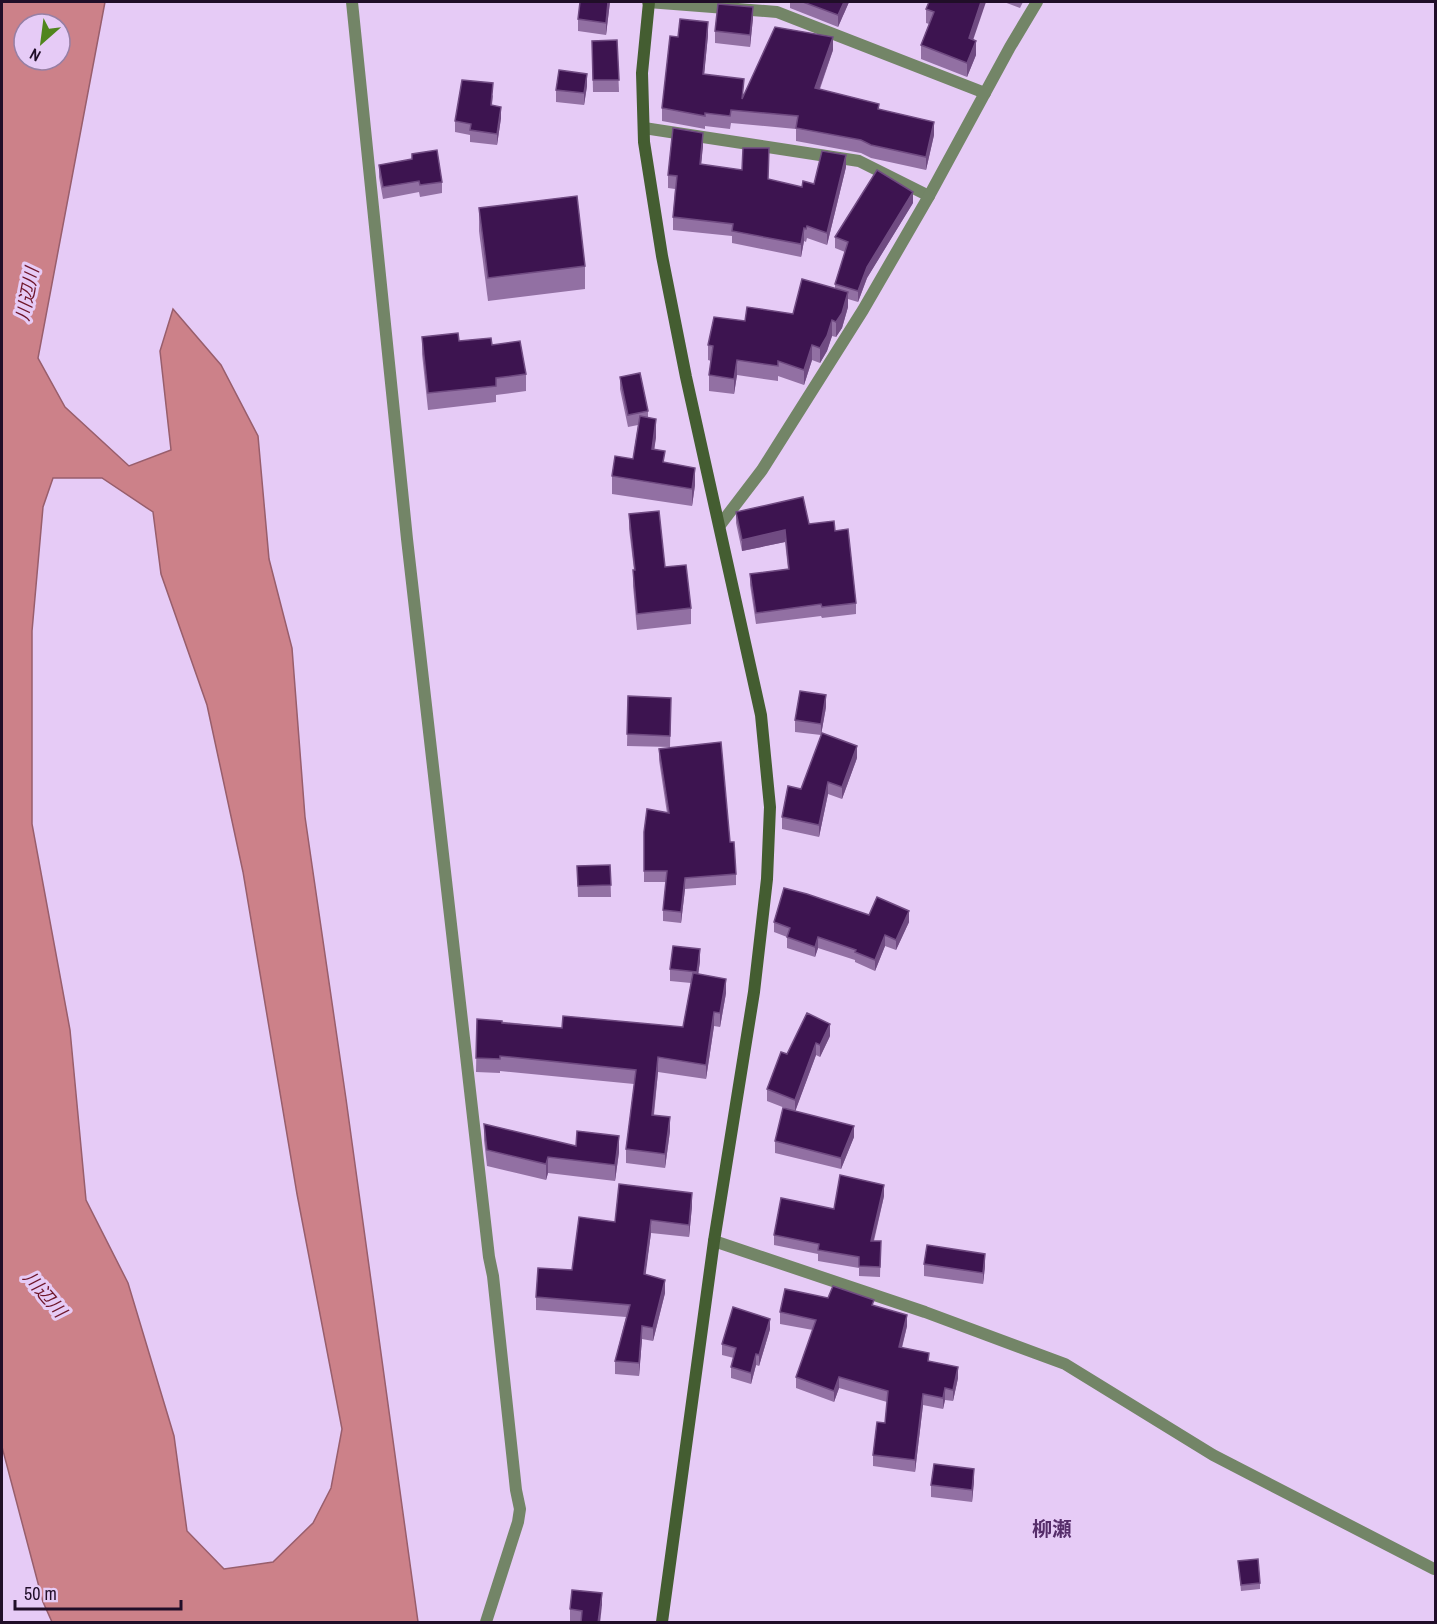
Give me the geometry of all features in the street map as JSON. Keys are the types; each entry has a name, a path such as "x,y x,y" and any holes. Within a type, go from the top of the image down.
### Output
{"street":[{"path":"352,2 407,539 486,1234 520,1509 486,1623"},
{"path":"662,1623 714,1241 754,992 767,879 770,807 761,715 686,377 666,278 644,142 642,73 649,2 777,12 985,93"},
{"path":"720,525 762,470 863,310 1037,2"},
{"path":"644,128 859,161 929,196"},
{"path":"714,1241 925,1312 1065,1364 1214,1455 1434,1569"}],"water":[{"name":"川辺川","path":"2,2 105,2 38,358 65,407 129,466 171,450 160,351 173,309 221,365 258,436 269,559 292,648 305,817 418,1622 52,1622 43,1602 2,1447","holes":["53,478 102,478 153,512 161,574 207,705 243,872 297,1194 342,1429 331,1488 313,1523 273,1562 224,1569 187,1531 174,1436 128,1283 86,1200 70,1030 32,824 32,631 43,507"]}],"building":[{"path":"580,2 608,2 606,23 578,19"},
{"path":"803,2 844,2 838,15"},
{"path":"929,2 981,2 969,38 976,41 967,63 921,45 934,12 926,9"},
{"path":"718,4 753,7 750,35 715,31"},
{"path":"680,19 708,22 703,74 744,79 742,99 775,27 833,37 815,88 879,104 878,109 934,122 926,157 871,145 861,140 796,128 798,116 731,110 730,116 705,113 705,116 662,108 670,36 678,37"},
{"path":"617,40 619,80 593,80 592,41"},
{"path":"559,70 587,74 584,93 556,90"},
{"path":"462,80 493,83 491,105 501,107 497,134 470,130 471,124 455,121"},
{"path":"673,128 703,133 700,164 742,170 743,148 769,148 768,179 802,187 803,181 814,184 822,151 846,155 827,233 807,226 806,229 804,228 801,244 732,231 733,224 673,217 677,176 668,175"},
{"path":"437,150 442,182 420,185 419,181 383,187 379,165 412,159 412,154"},
{"path":"877,170 913,192 867,267 858,291 835,284 848,242 835,237"},
{"path":"577,196 585,266 488,278 479,208"},
{"path":"802,279 848,292 842,313 836,322 832,320 820,348 812,345 804,370 778,361 778,366 737,360 734,379 709,375 713,346 708,345 714,317 745,321 747,307 793,314"},
{"path":"458,333 459,341 491,338 492,345 520,341 526,374 496,378 496,386 428,393 422,337"},
{"path":"640,373 648,411 628,415 620,377"},
{"path":"640,416 656,419 652,449 665,451 663,462 695,468 692,489 612,476 615,456 633,459"},
{"path":"803,497 809,524 834,521 835,531 848,529 856,603 822,607 821,604 756,613 750,574 789,569 785,530 742,540 736,512"},
{"path":"659,511 665,567 686,565 691,608 637,614 629,514"},
{"path":"800,691 826,695 821,724 795,720"},
{"path":"628,696 671,698 670,736 627,734"},
{"path":"822,733 857,746 842,787 828,782 819,825 782,817 788,786 801,789"},
{"path":"721,742 730,842 734,842 736,874 685,878 681,912 663,910 667,871 644,871 644,832 647,809 669,813 659,749"},
{"path":"610,865 611,885 578,886 577,866"},
{"path":"784,888 869,915 877,897 909,911 896,940 885,935 875,960 855,952 856,950 818,937 815,947 787,937 790,928 774,922"},
{"path":"673,946 700,949 697,972 670,969"},
{"path":"693,973 726,979 720,1013 714,1012 706,1065 658,1057 652,1115 670,1117 665,1154 626,1149 636,1070 500,1056 500,1059 476,1058 477,1019 562,1028 563,1016 683,1027"},
{"path":"807,1013 830,1024 820,1045 816,1043 795,1100 767,1089 781,1052 787,1054"},
{"path":"783,1108 854,1126 841,1158 775,1141"},
{"path":"484,1124 576,1146 577,1131 619,1136 615,1165 548,1157 546,1164 487,1150"},
{"path":"840,1175 884,1185 871,1241 881,1241 880,1267 859,1266 859,1257 818,1250 819,1244 774,1235 781,1198 834,1209"},
{"path":"619,1184 692,1193 689,1225 651,1220 644,1274 665,1280 653,1328 642,1326 639,1363 615,1361 630,1305 536,1297 538,1268 572,1270 579,1217 615,1222"},
{"path":"927,1245 985,1254 983,1273 924,1264"},
{"path":"833,1286 874,1300 872,1305 907,1315 899,1347 929,1353 928,1361 958,1367 953,1390 945,1388 943,1398 923,1394 915,1460 873,1455 877,1422 885,1423 888,1391 839,1377 834,1391 796,1377 816,1320 780,1312 785,1289 828,1298"},
{"path":"733,1307 770,1319 751,1373 731,1367 736,1348 722,1344"},
{"path":"934,1464 974,1469 972,1490 931,1485"},
{"path":"1258,1559 1260,1583 1241,1585 1238,1561"},
{"path":"572,1590 602,1593 598,1623 581,1623 582,1611 570,1609"}],"district":[{"name":"柳瀬","path":"1052,1528"}]}
